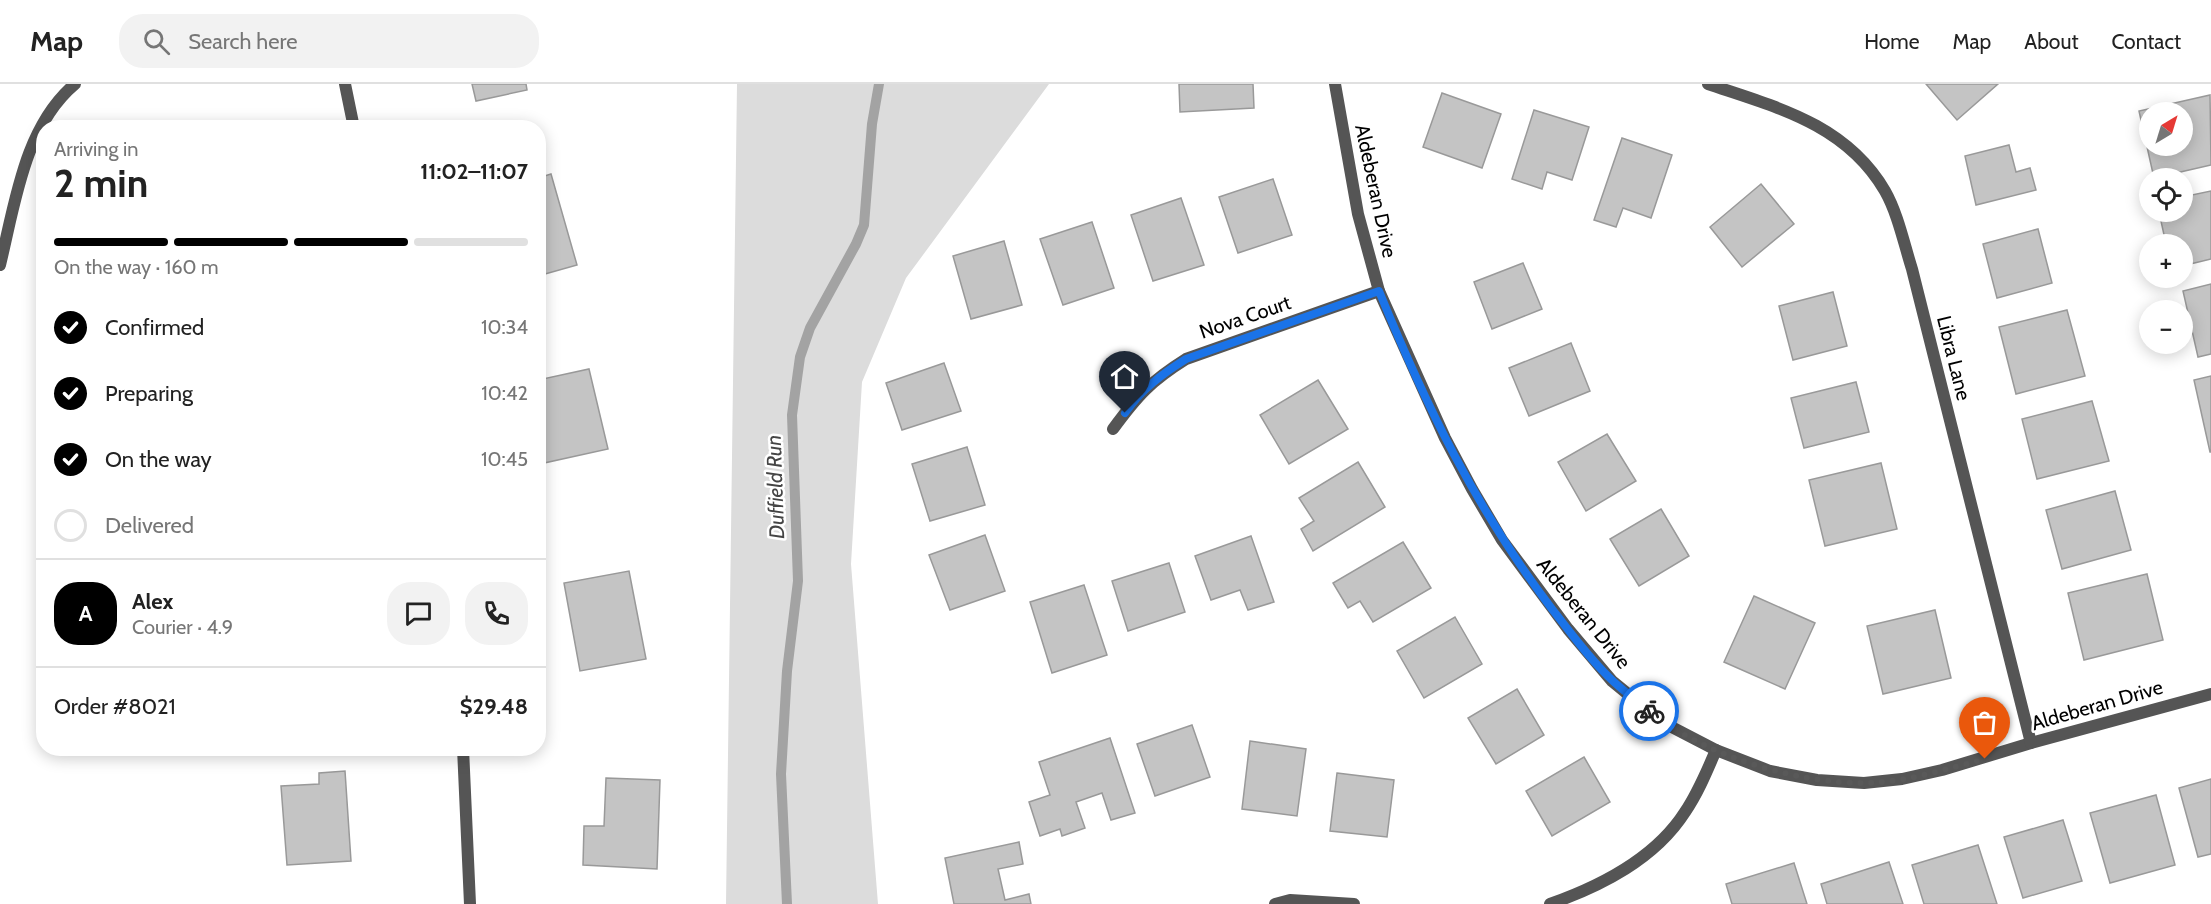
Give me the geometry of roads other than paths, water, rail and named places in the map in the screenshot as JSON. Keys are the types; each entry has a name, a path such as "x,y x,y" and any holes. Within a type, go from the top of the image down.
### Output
{"street":[{"path":"45,120 75,84"},
{"path":"345,84 352,120"},
{"name":"Aldeberan Drive","path":"1335,84 1358,214 1379,291 1445,438 1496,530 1529,578 1612,681 1662,722 1716,750 1770,771 1817,780 1864,783 1902,779 1942,770 2211,694"},
{"name":"Libra Lane","path":"1708,84 1800,116 1833,134 1863,162 1885,192 1899,227 1911,269 2031,743"},
{"path":"0,265 36,138"},
{"name":"Nova Court","path":"1113,429 1136,397 1151,383 1186,359 1379,291"},
{"path":"1550,904 1587,891 1626,869 1660,843 1685,813 1716,750"},
{"path":"463,756 470,904"},
{"path":"1275,904 1290,900 1354,904"}],"waterway":[{"name":"Duffield Run","path":"787,904 781,774 787,671 798,581 792,415 800,357 810,328 864,225 872,124 879,84"}]}
